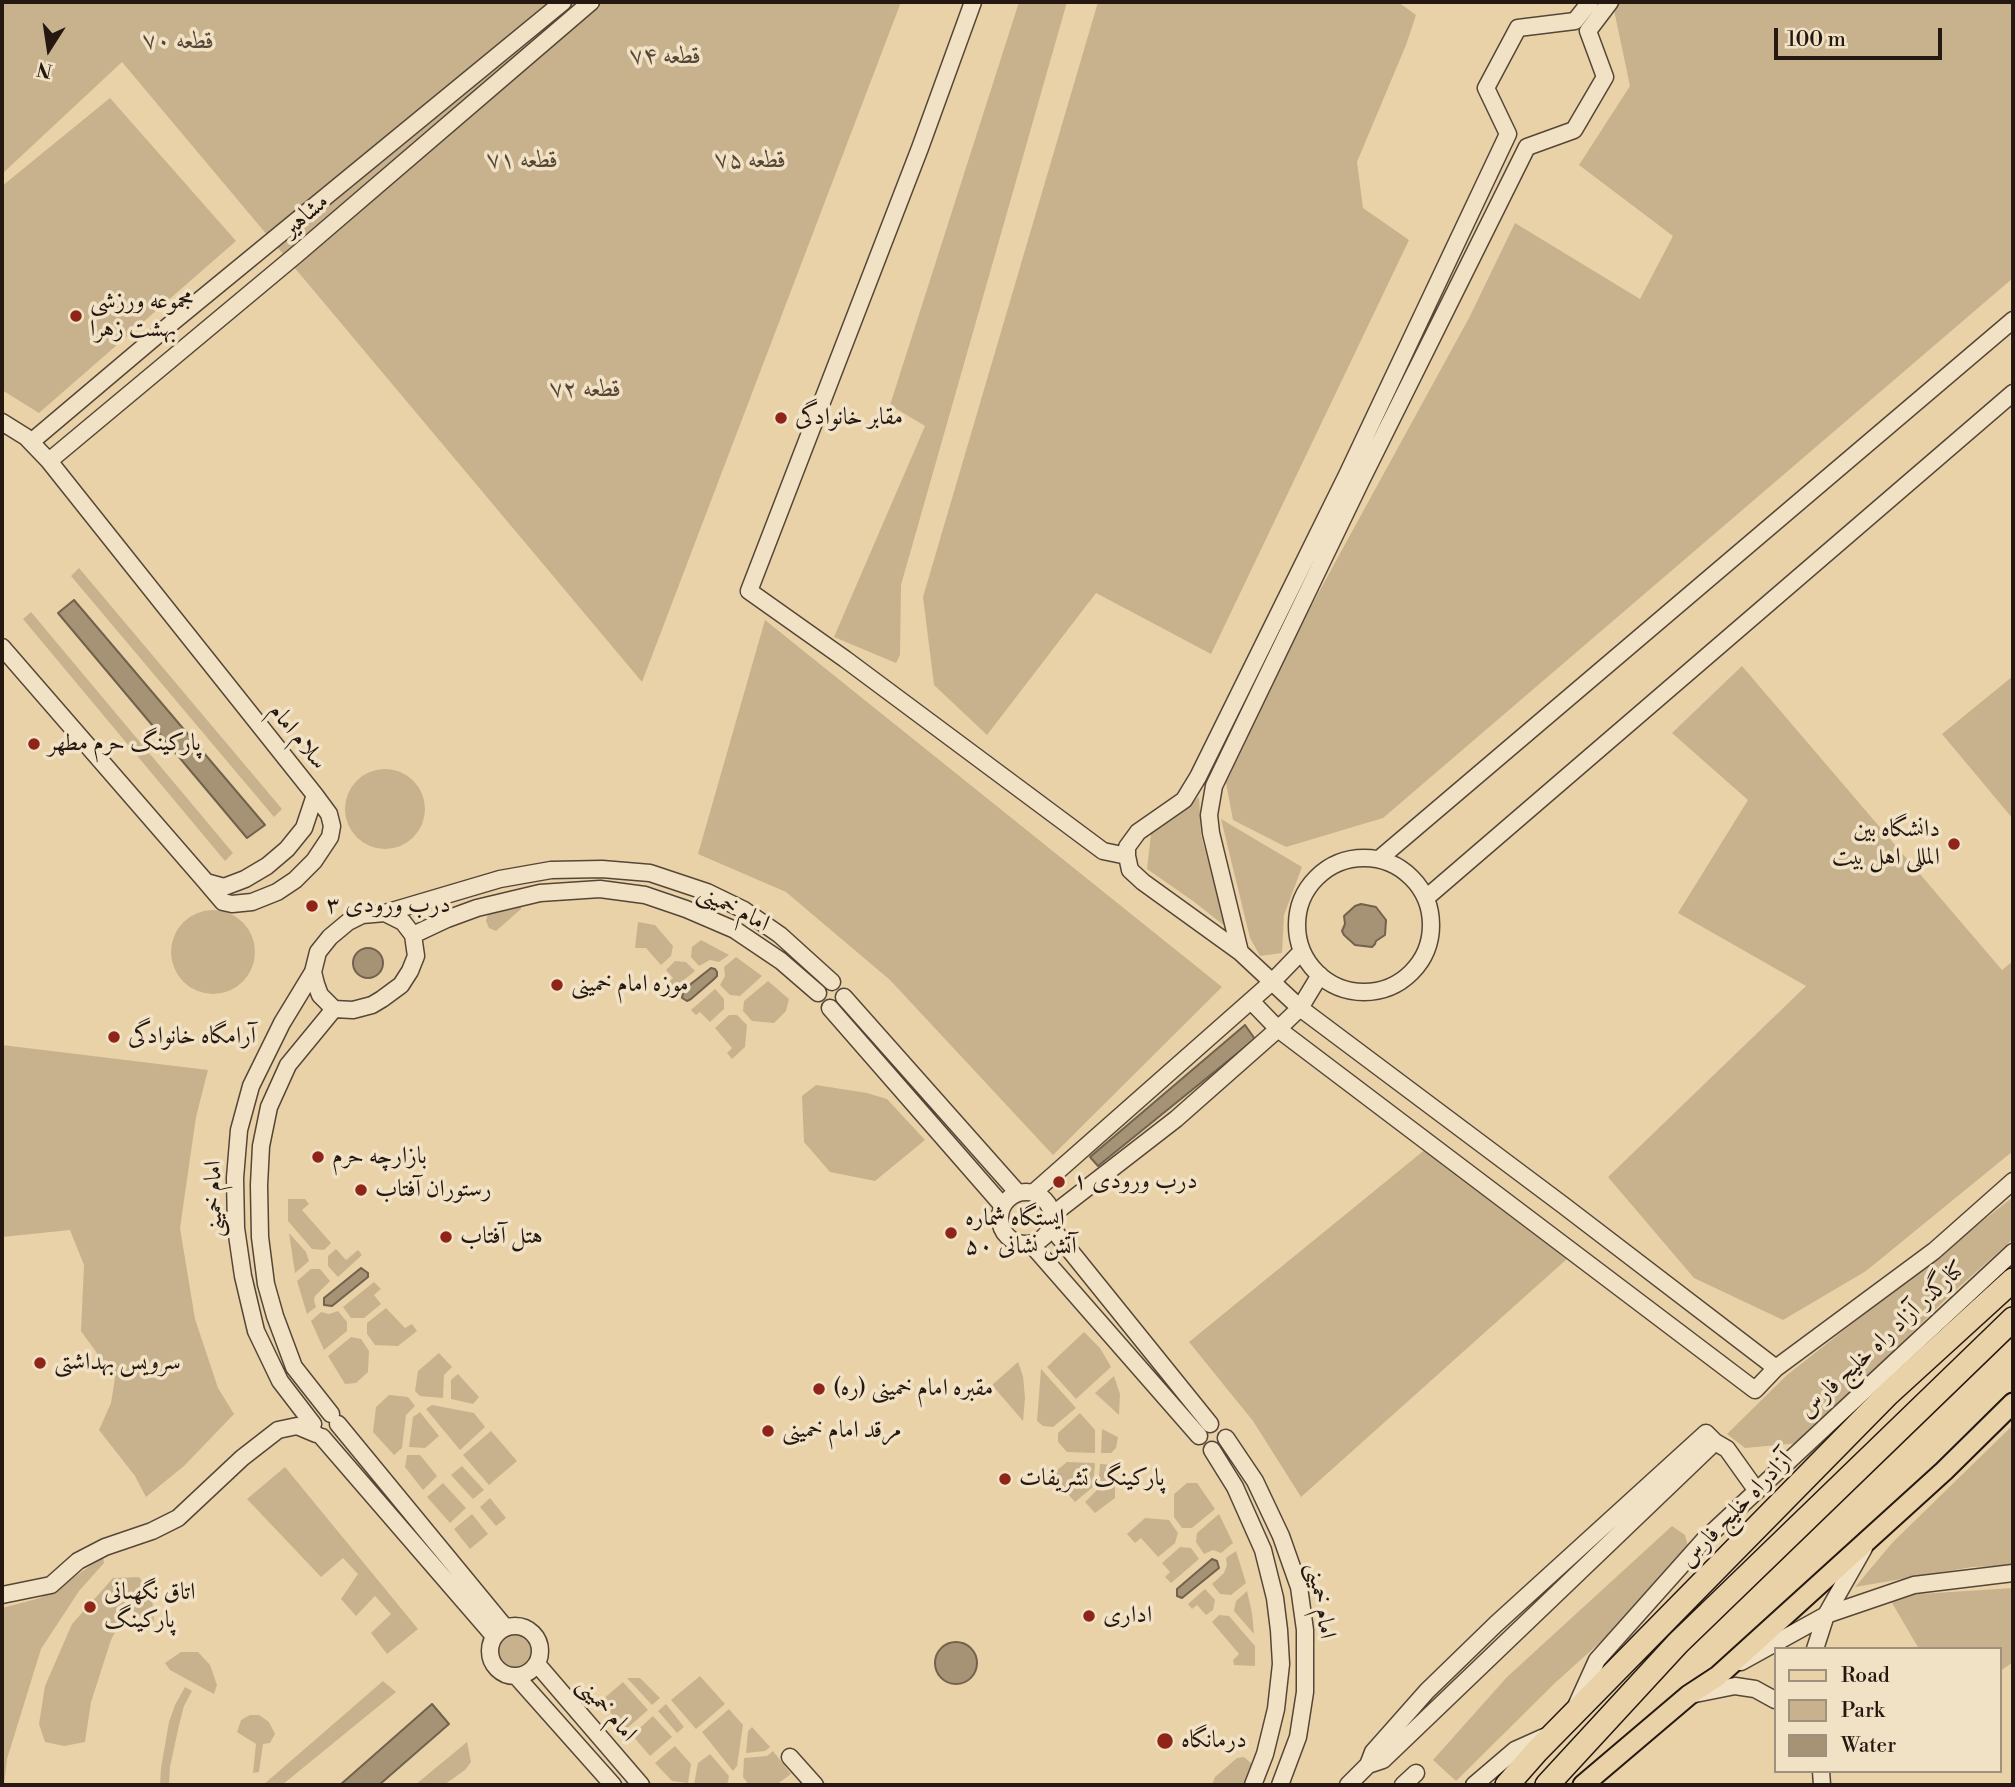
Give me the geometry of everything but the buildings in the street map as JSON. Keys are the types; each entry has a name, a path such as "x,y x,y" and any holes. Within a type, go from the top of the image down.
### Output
{"highway":[{"name":"آزادراه خلیج فارس","path":"1507,1785 1888,1394 2013,1280"},
{"path":"1547,1785 1678,1643 2013,1319"}],"main road":[{"path":"1583,1785 1689,1695 1718,1676 1944,1471 2013,1403"}],"street":[{"name":"مشاهیر","path":"31,442 563,2"},
{"name":"مشاهیر","path":"49,461 296,255 591,2"},
{"path":"973,2 920,148 749,591 1103,851 1127,856"},
{"path":"1240,952 1211,833 1209,815 1214,786 1373,456 1527,146 1574,130 1605,77 1581,26 1590,2"},
{"path":"1527,146 1508,134 1486,88 1518,28 1581,26 1610,2"},
{"path":"1508,134 1347,475 1198,777 1184,800 1138,832 1126,847 1130,870 1240,952 1300,1008 1776,1368"},
{"path":"1379,859 2013,320"},
{"path":"173,322 190,343"},
{"path":"1426,898 2013,393"},
{"name":"سلام امام","path":"2,422 26,437 49,461 315,796 304,828 287,849 267,866 224,887 206,882"},
{"path":"2,647 223,902 232,905 252,902 277,892 295,880 314,861 330,836 332,826 329,814 315,796"},
{"path":"1358,858 1379,859 1394,864 1418,884 1426,898 1431,918 1431,938 1424,957 1412,973 1395,985 1376,991 1356,991 1337,986 1320,975 1302,951 1297,931 1299,910 1307,890 1320,874 1338,863 1358,858"},
{"path":"385,913 403,922 413,935 415,956 410,971 401,985 372,1005 354,1010 334,1009 320,995 313,972 318,952 340,927 362,915 385,913 500,879 551,870 602,869 650,873 707,892 744,910 780,935 832,982 841,986 844,997 1026,1193 1046,1201 1051,1221 1205,1430 1203,1446 1212,1450 1220,1448 1226,1438 1221,1427 1205,1430"},
{"name":"امام خمینی","path":"413,935 478,908 540,893 600,889 645,895 735,930 780,961 818,993"},
{"path":"1302,951 1251,1001 1026,1193 1012,1195 999,1213 1002,1230 1014,1242 1023,1245 1040,1241 1047,1235 1051,1221 1176,1119 1278,1029 1300,1008 1320,975"},
{"name":"امام خمینی","path":"313,972 282,1023 251,1086 239,1130 235,1178 238,1240 256,1331 280,1381 317,1432 499,1632"},
{"path":"832,982 821,986 818,993 822,1005 830,1009 1003,1205"},
{"path":"830,1009 838,1007 844,997"},
{"path":"1251,1001 1278,1029 1755,1390 1776,1368 1934,1251 2013,1181"},
{"name":"امام خمینی","path":"334,1009 288,1065 269,1107 261,1146 259,1185 260,1237 266,1284 294,1367 499,1632"},
{"path":"1546,1230 1563,1205"},
{"path":"1031,1244 1205,1430"},
{"name":"کنارگذر آزاد راه خلیج فارس","path":"1564,1724 1597,1660 1704,1540 2013,1252"},
{"path":"2,1595 51,1585 78,1561 178,1518 262,1440 278,1430 297,1426 317,1432 320,1415 335,1419"},
{"name":"امام خمینی","path":"1226,1438 1255,1481 1276,1525 1299,1587 1306,1630 1306,1692 1298,1737 1280,1785"},
{"path":"1348,1785 1368,1765 1383,1760 1715,1442 1727,1449 1757,1491"},
{"name":"امام خمینی","path":"1212,1450 1235,1487 1263,1550 1275,1598 1279,1630 1281,1664 1276,1709 1265,1755 1253,1785"},
{"path":"1816,1647 1826,1615 1872,1535"},
{"path":"1718,1676 1826,1615 1914,1585 2013,1573"},
{"path":"521,1626 534,1634 540,1649 537,1664 531,1670 516,1676 508,1676 495,1667 489,1652 499,1632 521,1626"},
{"name":"امام خمینی","path":"537,1664 641,1785"},
{"name":"امام خمینی","path":"516,1676 613,1785"},
{"path":"1689,1695 1735,1686 1755,1689 1773,1698"},
{"path":"1474,1785 1515,1750 1564,1724"},
{"path":"790,1757 810,1784"},
{"path":"1403,1785 1416,1773"}],"green space":[{"path":"2,2 901,2 642,682 122,62 2,174"},
{"path":"1019,2 1067,2 901,585 900,655 896,663 834,637 925,426 890,405"},
{"path":"1098,2 1398,2 1416,15 1357,162 1363,208 1409,240 1211,654 1096,593 987,735 934,685 923,597"},
{"path":"1620,2 2013,2 2013,278 1383,818 1286,847 1233,820 1223,767 1469,318 1515,223 1640,299 1673,236 1579,165 1630,86 1614,10"},
{"name":"مجموعه ورزشی بهشت زهرا","path":"110,98 236,241 39,413 2,390 2,186"},
{"path":"79,568 282,809 274,817 71,576"},
{"path":"31,612 233,853 225,861 23,619"},
{"path":"765,620 1222,987 1053,1155 890,980 786,892 698,854"},
{"path":"1742,666 2002,970 2013,961 2013,1151 1866,1271 1783,1320 1694,1278 1608,1177 1806,986 1678,913 1748,800 1672,733"},
{"path":"2013,676 2013,819 1942,734"},
{"path":"385,769 400,772 413,781 422,794 425,809 422,824 413,837 400,846 385,849 370,846 357,837 348,824 345,809 348,794 357,781 370,772"},
{"path":"1199,797 1201,835 1226,927 1147,869 1151,834"},
{"path":"1221,819 1302,867 1284,915 1282,953 1260,956 1250,938"},
{"path":"521,905 521,909 496,931 489,928 486,921 488,914"},
{"path":"213,910 236,917 248,929 255,952 248,975 236,987 213,994 190,987 178,975 171,952 178,929 190,917"},
{"path":"638,922 655,925 673,946 671,956 661,965 646,948 635,948"},
{"path":"701,940 729,955 719,962 710,960 699,966 691,957 692,947"},
{"path":"736,957 762,976 740,996 730,995 720,985 725,976 724,967"},
{"path":"675,961 686,962 695,971 674,988 669,982 673,978 666,970"},
{"path":"768,981 789,999 786,1011 774,1023 752,1021 743,1011 744,1001"},
{"path":"715,989 724,999 724,1009 710,1022 700,1012 696,1015 691,1010"},
{"path":"729,1015 737,1015 747,1025 745,1047 732,1059 727,1053 732,1048 715,1028"},
{"path":"2,1045 208,1070 196,1117 180,1228 195,1319 218,1388 234,1414 184,1466 146,1497 135,1476 99,1430 111,1403 115,1378 81,1331 84,1265 70,1230 2,1237"},
{"path":"816,1085 887,1099 925,1140 875,1181 830,1172 804,1142 802,1096"},
{"path":"1427,1148 1568,1258 1301,1497 1253,1421 1189,1342"},
{"path":"2013,1197 2013,1239 1949,1296 1800,1443 1745,1448 1727,1434 1787,1375"},
{"path":"288,1199 305,1199 309,1204 302,1210 331,1243 324,1250 312,1249 288,1221"},
{"path":"289,1233 306,1252 309,1261 295,1273"},
{"path":"336,1249 346,1260 358,1250 362,1255 338,1277 328,1266 328,1256"},
{"path":"311,1269 320,1269 330,1281 315,1296 316,1307 307,1314 297,1281"},
{"path":"374,1282 381,1289 374,1295 381,1304 364,1318 351,1318 343,1307"},
{"path":"386,1308 405,1328 412,1324 417,1331 398,1346 375,1345 367,1334 367,1323"},
{"path":"338,1311 347,1322 347,1331 324,1350 311,1321 321,1312 329,1314"},
{"path":"1084,1332 1100,1348 1111,1367 1076,1399 1047,1367"},
{"path":"351,1337 361,1339 369,1351 368,1372 356,1383 345,1384 328,1356"},
{"path":"439,1353 452,1367 444,1375 443,1398 420,1396 415,1391 418,1371"},
{"path":"1018,1362 1023,1376 1025,1398 1023,1421 992,1385"},
{"path":"1041,1369 1076,1408 1053,1427 1043,1426 1037,1421"},
{"path":"458,1374 479,1397 473,1404 451,1399 451,1380"},
{"path":"1114,1376 1120,1394 1119,1415 1095,1393"},
{"path":"389,1395 408,1397 415,1406 406,1415 402,1448 394,1455 373,1432 376,1407"},
{"path":"432,1405 474,1413 485,1427 460,1450 426,1409"},
{"path":"420,1412 439,1436 425,1448 409,1447 413,1417"},
{"path":"1080,1413 1095,1430 1095,1453 1067,1452 1058,1442 1058,1433"},
{"path":"2013,1425 2013,1565 1972,1567 1855,1587 1893,1542"},
{"path":"1102,1429 1118,1437 1116,1448 1111,1453 1101,1453"},
{"path":"491,1431 517,1461 489,1485 463,1455"},
{"path":"407,1455 420,1455 437,1476 423,1490 405,1467"},
{"path":"1067,1462 1095,1463 1093,1487 1075,1502 1051,1475"},
{"path":"1100,1464 1115,1465 1115,1498 1095,1513 1085,1502 1098,1489"},
{"path":"462,1466 484,1490 473,1499 451,1475"},
{"path":"285,1467 418,1629 387,1654 371,1633 391,1614 375,1596 356,1616 341,1599 358,1574 343,1558 321,1577 247,1499"},
{"path":"443,1483 466,1508 450,1523 427,1497"},
{"path":"1187,1483 1197,1483 1215,1509 1192,1528 1182,1528 1174,1517 1174,1494"},
{"path":"490,1498 506,1518 496,1526 480,1507"},
{"path":"472,1514 488,1534 470,1549 454,1529"},
{"path":"1219,1514 1233,1543 1221,1553 1213,1550 1204,1554 1196,1542 1197,1533"},
{"path":"1145,1518 1169,1520 1178,1533 1175,1543 1158,1557 1141,1538 1135,1543 1127,1534"},
{"path":"1672,1526 1685,1535 1689,1550 1656,1592 1556,1682 1456,1781 1433,1760 1507,1677"},
{"path":"1180,1547 1191,1548 1199,1559 1171,1583 1165,1577 1170,1572 1162,1563"},
{"path":"1236,1551 1246,1583 1231,1595 1220,1594 1212,1584 1224,1573 1226,1558"},
{"path":"103,1557 104,1563 79,1591 41,1649 7,1759 2,1785 2,1608 40,1598"},
{"path":"139,1577 152,1594 154,1622 125,1612 111,1640 91,1702 85,1742 64,1746 45,1742 39,1724 45,1686 72,1624 113,1578"},
{"path":"2013,1588 2013,1662 2001,1671 2001,1647 1918,1647 1888,1596"},
{"path":"1205,1589 1215,1600 1213,1610 1206,1615 1197,1605 1192,1609 1188,1604"},
{"path":"1247,1591 1254,1634 1234,1611 1236,1601"},
{"path":"1219,1615 1229,1616 1255,1646 1255,1666 1234,1665 1233,1660 1239,1654 1212,1622"},
{"path":"514,1633 527,1638 532,1651 527,1664 514,1669 501,1664 496,1651 501,1638"},
{"path":"181,1652 198,1652 210,1665 217,1685 214,1694 170,1670 165,1663"},
{"path":"700,1676 725,1704 696,1729 671,1700"},
{"path":"627,1678 640,1678 660,1698 652,1705"},
{"path":"383,1681 396,1692 282,1785 263,1785"},
{"path":"623,1682 648,1710 625,1730 601,1701"},
{"path":"185,1687 192,1691 184,1706 179,1725 169,1785 160,1785 169,1722"},
{"path":"666,1704 684,1727 677,1733 658,1711"},
{"path":"729,1709 743,1725 737,1766 733,1771 702,1732"},
{"path":"250,1715 259,1715 269,1722 275,1734 270,1743 263,1744 259,1772 253,1773 256,1744 237,1732 241,1720"},
{"path":"653,1716 672,1737 650,1756 632,1735"},
{"path":"752,1727 770,1747 765,1751 746,1753 748,1731"},
{"path":"467,1742 471,1762 465,1770 444,1785 415,1785"},
{"path":"675,1746 691,1764 688,1783 672,1781 655,1763"},
{"path":"773,1751 791,1774 776,1785 749,1785 743,1777 744,1758 767,1756"},
{"path":"710,1754 729,1776 725,1785 694,1784 698,1763"},
{"path":"1244,1757 1251,1763 1252,1768 1246,1785 1212,1785 1215,1777 1237,1758"}],"water":[{"path":"74,600 265,825 247,838 58,613"},
{"path":"1361,904 1376,907 1386,920 1385,935 1372,947 1355,945 1342,931 1344,916"},
{"path":"368,948 379,952 383,963 379,974 368,978 357,974 353,963 357,952"},
{"path":"711,968 715,969 717,976 691,999 687,1001 682,998 687,987"},
{"path":"1245,1025 1255,1039 1098,1166 1090,1157"},
{"path":"361,1268 368,1273 368,1277 332,1306 324,1305 324,1298"},
{"path":"1212,1559 1217,1561 1219,1568 1182,1598 1177,1596 1177,1589"},
{"path":"956,1642 971,1648 977,1663 971,1678 956,1684 941,1678 935,1663 941,1648"},
{"path":"432,1704 449,1724 379,1785 340,1785"}],"place":[{"name":"مجموعه ورزشی بهشت زهرا","path":"76,316"},
{"name":"مقابر خانوادگی","path":"781,418"},
{"name":"پارکینگ حرم مطهر","path":"34,744"},
{"name":"دانشگاه بین المللی اهل بیت","path":"1954,844"},
{"name":"درب ورودی ۳","path":"312,906"},
{"name":"موزه امام خمینی","path":"557,985"},
{"name":"آرامگاه خانوادگی","path":"114,1037"},
{"name":"بازارچه حرم","path":"318,1157"},
{"name":"درب ورودی ۱","path":"1059,1182"},
{"name":"رستوران آفتاب","path":"361,1190"},
{"name":"ایستگاه شماره ۵۰ آتش نشانی","path":"951,1233"},
{"name":"هتل آفتاب","path":"446,1237"},
{"name":"سرویس بهداشتی","path":"40,1363"},
{"name":"مقبره امام خمینی (ره)","path":"819,1389"},
{"name":"مرقد امام خمینی","path":"768,1431"},
{"name":"پارکینگ تشریفات","path":"1005,1479"},
{"name":"اتاق نگهبانی پارکینگ","path":"90,1607"},
{"name":"اداری","path":"1089,1616"},
{"name":"درمانگاه","path":"1165,1741"}],"park label":[{"name":"قطعه ۷۰","path":"179,42"},
{"name":"قطعه ۷۴","path":"666,57"},
{"name":"قطعه ۷۱","path":"523,161"},
{"name":"قطعه ۷۵","path":"751,161"},
{"name":"قطعه ۷۲","path":"586,390"}]}
